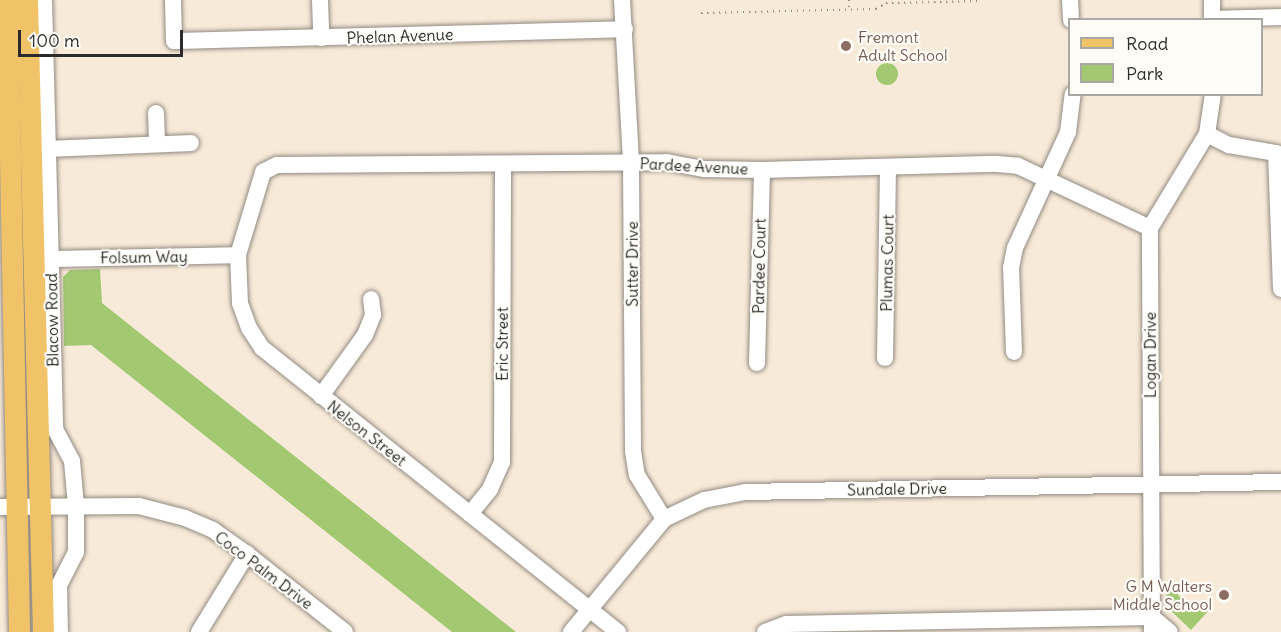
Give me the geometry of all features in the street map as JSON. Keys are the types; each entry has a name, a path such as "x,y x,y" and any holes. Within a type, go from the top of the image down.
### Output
{"main road":[{"path":"7,0 9,507 19,632"},
{"name":"Blacow Road","path":"27,0 43,632"}],"street":[{"name":"Blacow Road","path":"44,0 55,429 72,461 76,506 76,552 59,586 60,632"},
{"name":"Phelan Avenue","path":"173,0 174,40 625,29"},
{"path":"320,0 321,38"},
{"name":"Sutter Drive","path":"622,0 631,163 633,451 637,475 664,519"},
{"path":"1070,0 1071,18"},
{"path":"1212,0 1212,18"},
{"path":"1246,18 1281,17"},
{"path":"1014,352 1011,268 1015,248 1068,132 1073,96"},
{"path":"1150,228 1207,134 1213,96"},
{"path":"156,113 157,144"},
{"path":"1207,134 1229,145 1276,153 1281,289"},
{"path":"48,149 191,143"},
{"name":"Pardee Avenue","path":"262,172 277,165 631,163 762,170 997,164 1018,166 1150,228"},
{"name":"Eric Street","path":"470,514 490,489 502,462 503,164"},
{"name":"Plumas Court","path":"885,358 888,167"},
{"name":"Pardee Court","path":"757,363 762,170"},
{"name":"Nelson Street","path":"262,172 238,255 240,303 249,328 262,348 618,632"},
{"name":"Logan Drive","path":"1150,228 1150,485 1158,577 1152,624"},
{"name":"Folsum Way","path":"51,260 238,255"},
{"path":"321,396 365,335 373,315 371,298"},
{"name":"Sundale Drive","path":"571,632 664,519 704,500 745,492 1281,482"},
{"name":"Coco Palm Drive","path":"9,507 139,506 185,518 213,530 247,554 345,632"},
{"path":"199,632 247,554"},
{"path":"765,632 786,624 1152,624 1170,632"}],"path":[{"path":"849,0 849,10"},
{"path":"701,13 876,9 886,3 979,1"}],"green space":[{"path":"887,63 895,66 898,74 895,82 887,85 879,82 876,74 879,66"},
{"path":"100,269 102,303 516,632 452,632 91,345 64,346 63,277 70,270"},
{"path":"1174,583 1183,588 1178,595 1194,610 1201,603 1209,610 1191,630 1167,607 1166,584"}],"place":[{"name":"Fremont Adult School","path":"846,46"},
{"name":"G M Walters Middle School","path":"1224,595"}]}
